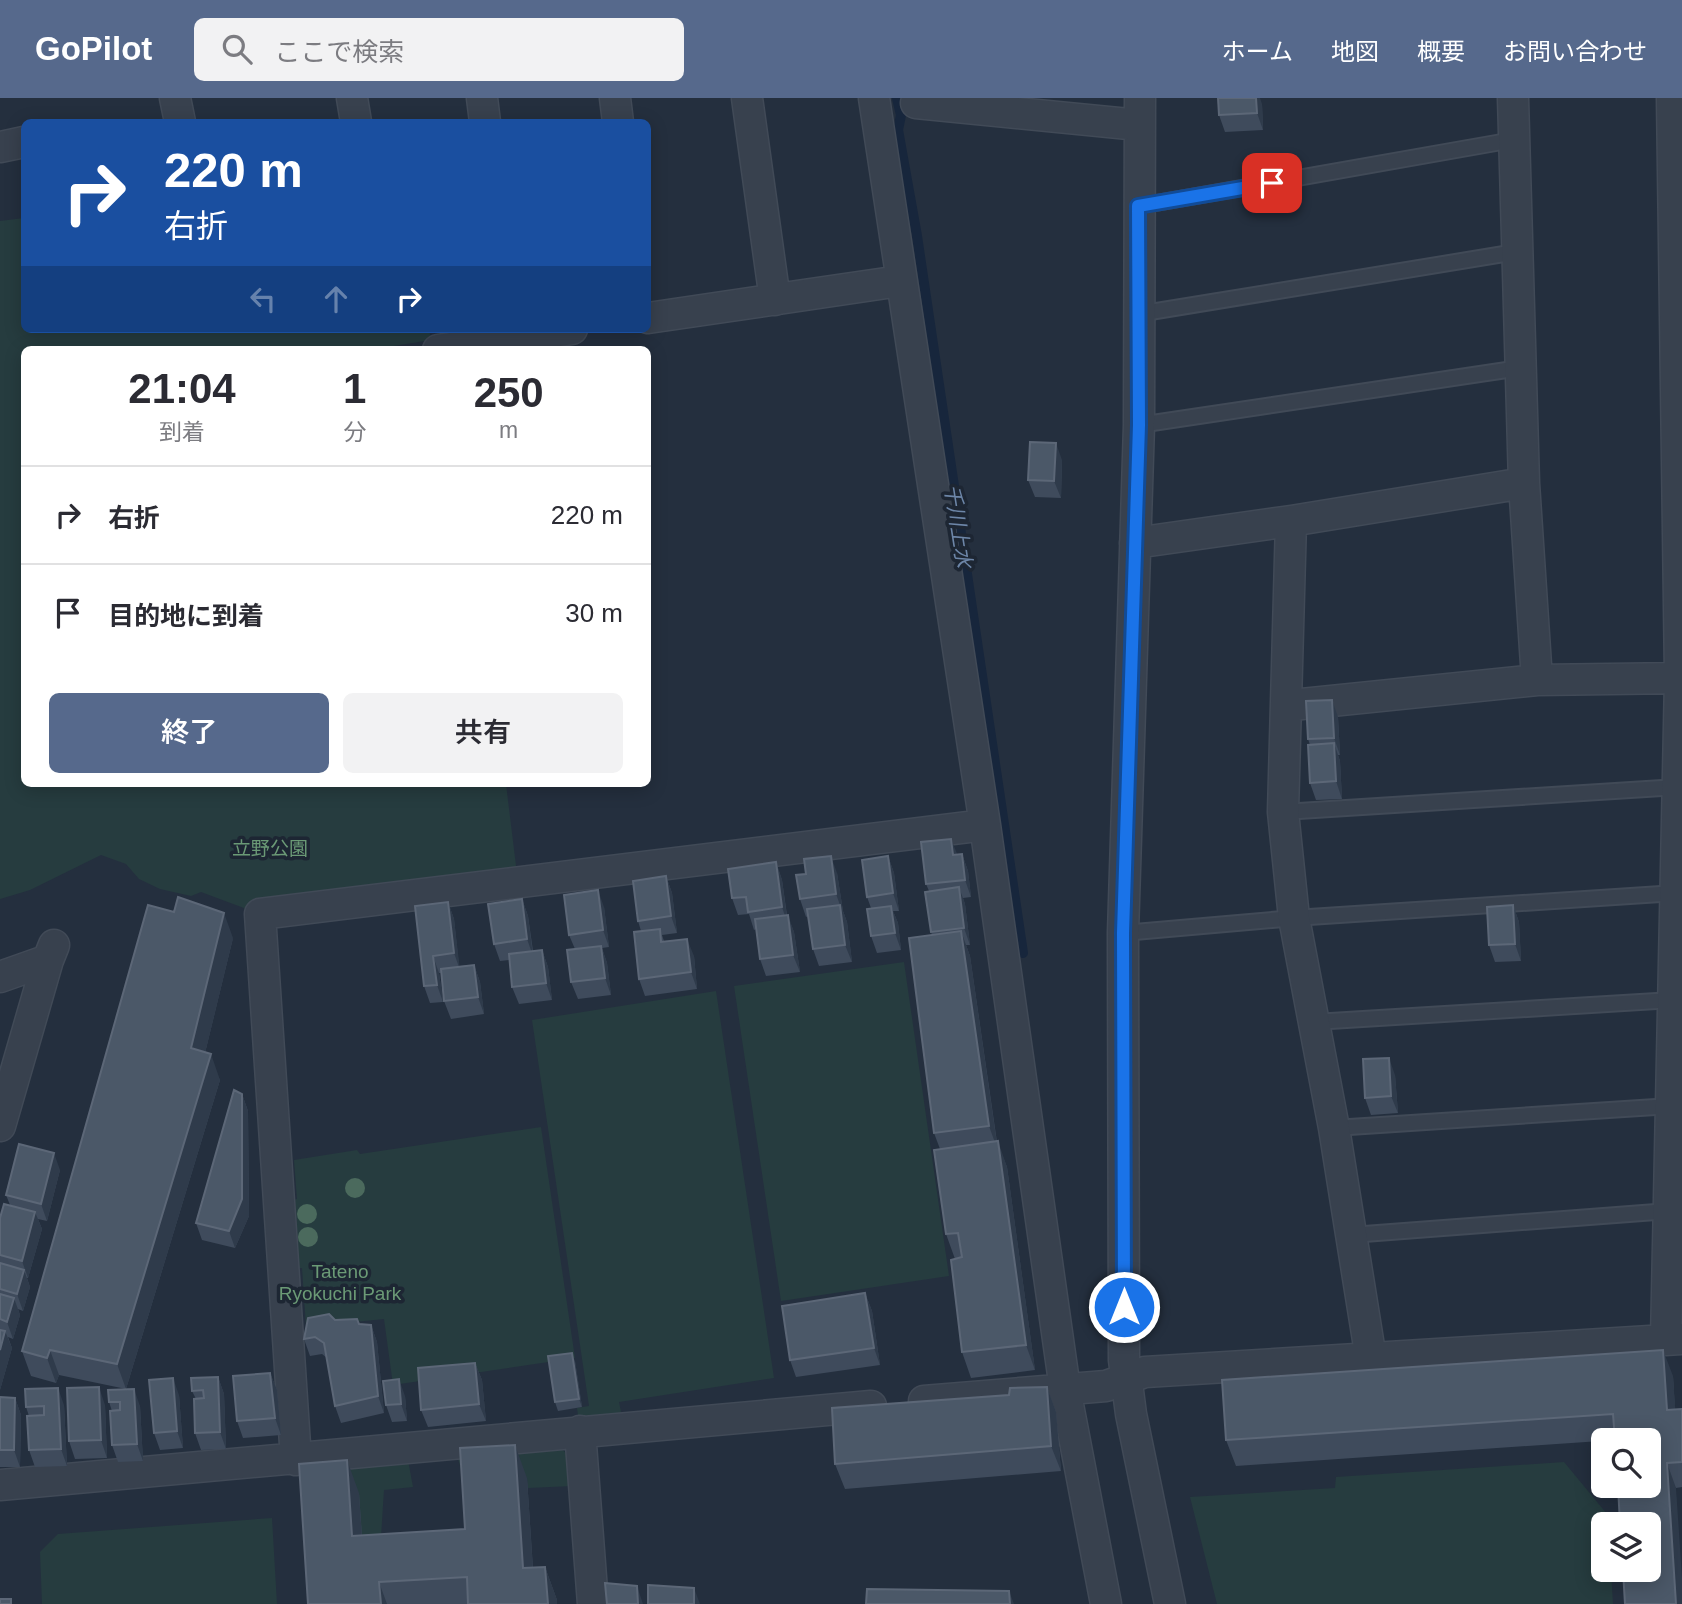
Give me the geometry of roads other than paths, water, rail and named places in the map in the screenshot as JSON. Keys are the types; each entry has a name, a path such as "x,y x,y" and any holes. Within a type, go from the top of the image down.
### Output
{"street":[{"path":"175,98 179,119"},
{"path":"352,98 356,119"},
{"path":"482,98 485,119"},
{"path":"615,98 618,119"},
{"path":"747,98 775,300"},
{"path":"874,98 985,825 1065,1389 1106,1604"},
{"path":"1513,98 1524,483 1537,680"},
{"path":"0,1485 296,1460 580,1431 1105,1387 1145,1372 1674,1340 1669,1211 1675,1122 1681,678 1672,98"},
{"path":"916,103 1140,112 1139,425 1123,933 1125,1381 1170,1604"},
{"path":"0,148 21,143"},
{"path":"651,318 900,281"},
{"path":"457,346 517,333"},
{"path":"1135,543 1524,483"},
{"path":"1291,521 1283,812 1294,918 1334,1128 1371,1359"},
{"path":"1286,705 1537,680 1681,678"},
{"path":"296,1460 260,914 985,825"},
{"path":"0,977 51,952 0,1126"},
{"path":"580,1431 593,1604"}],"lane":[{"path":"1138,206 1513,140"},
{"path":"1138,314 1516,252"},
{"path":"1139,425 1520,368"},
{"path":"1283,812 1678,787"},
{"path":"1123,933 1294,918 1676,893"},
{"path":"1314,1022 1676,988"},
{"path":"1334,1128 1675,1122"},
{"path":"1351,1235 1669,1211"}],"waterway":[{"name":"千川上水","path":"897,98 901,115 898,130 917,236 1023,953"}],"park label":[{"name":"立野公園","path":"270,848"},
{"name":"Tateno Ryokuchi Park","path":"340,1282"}]}
